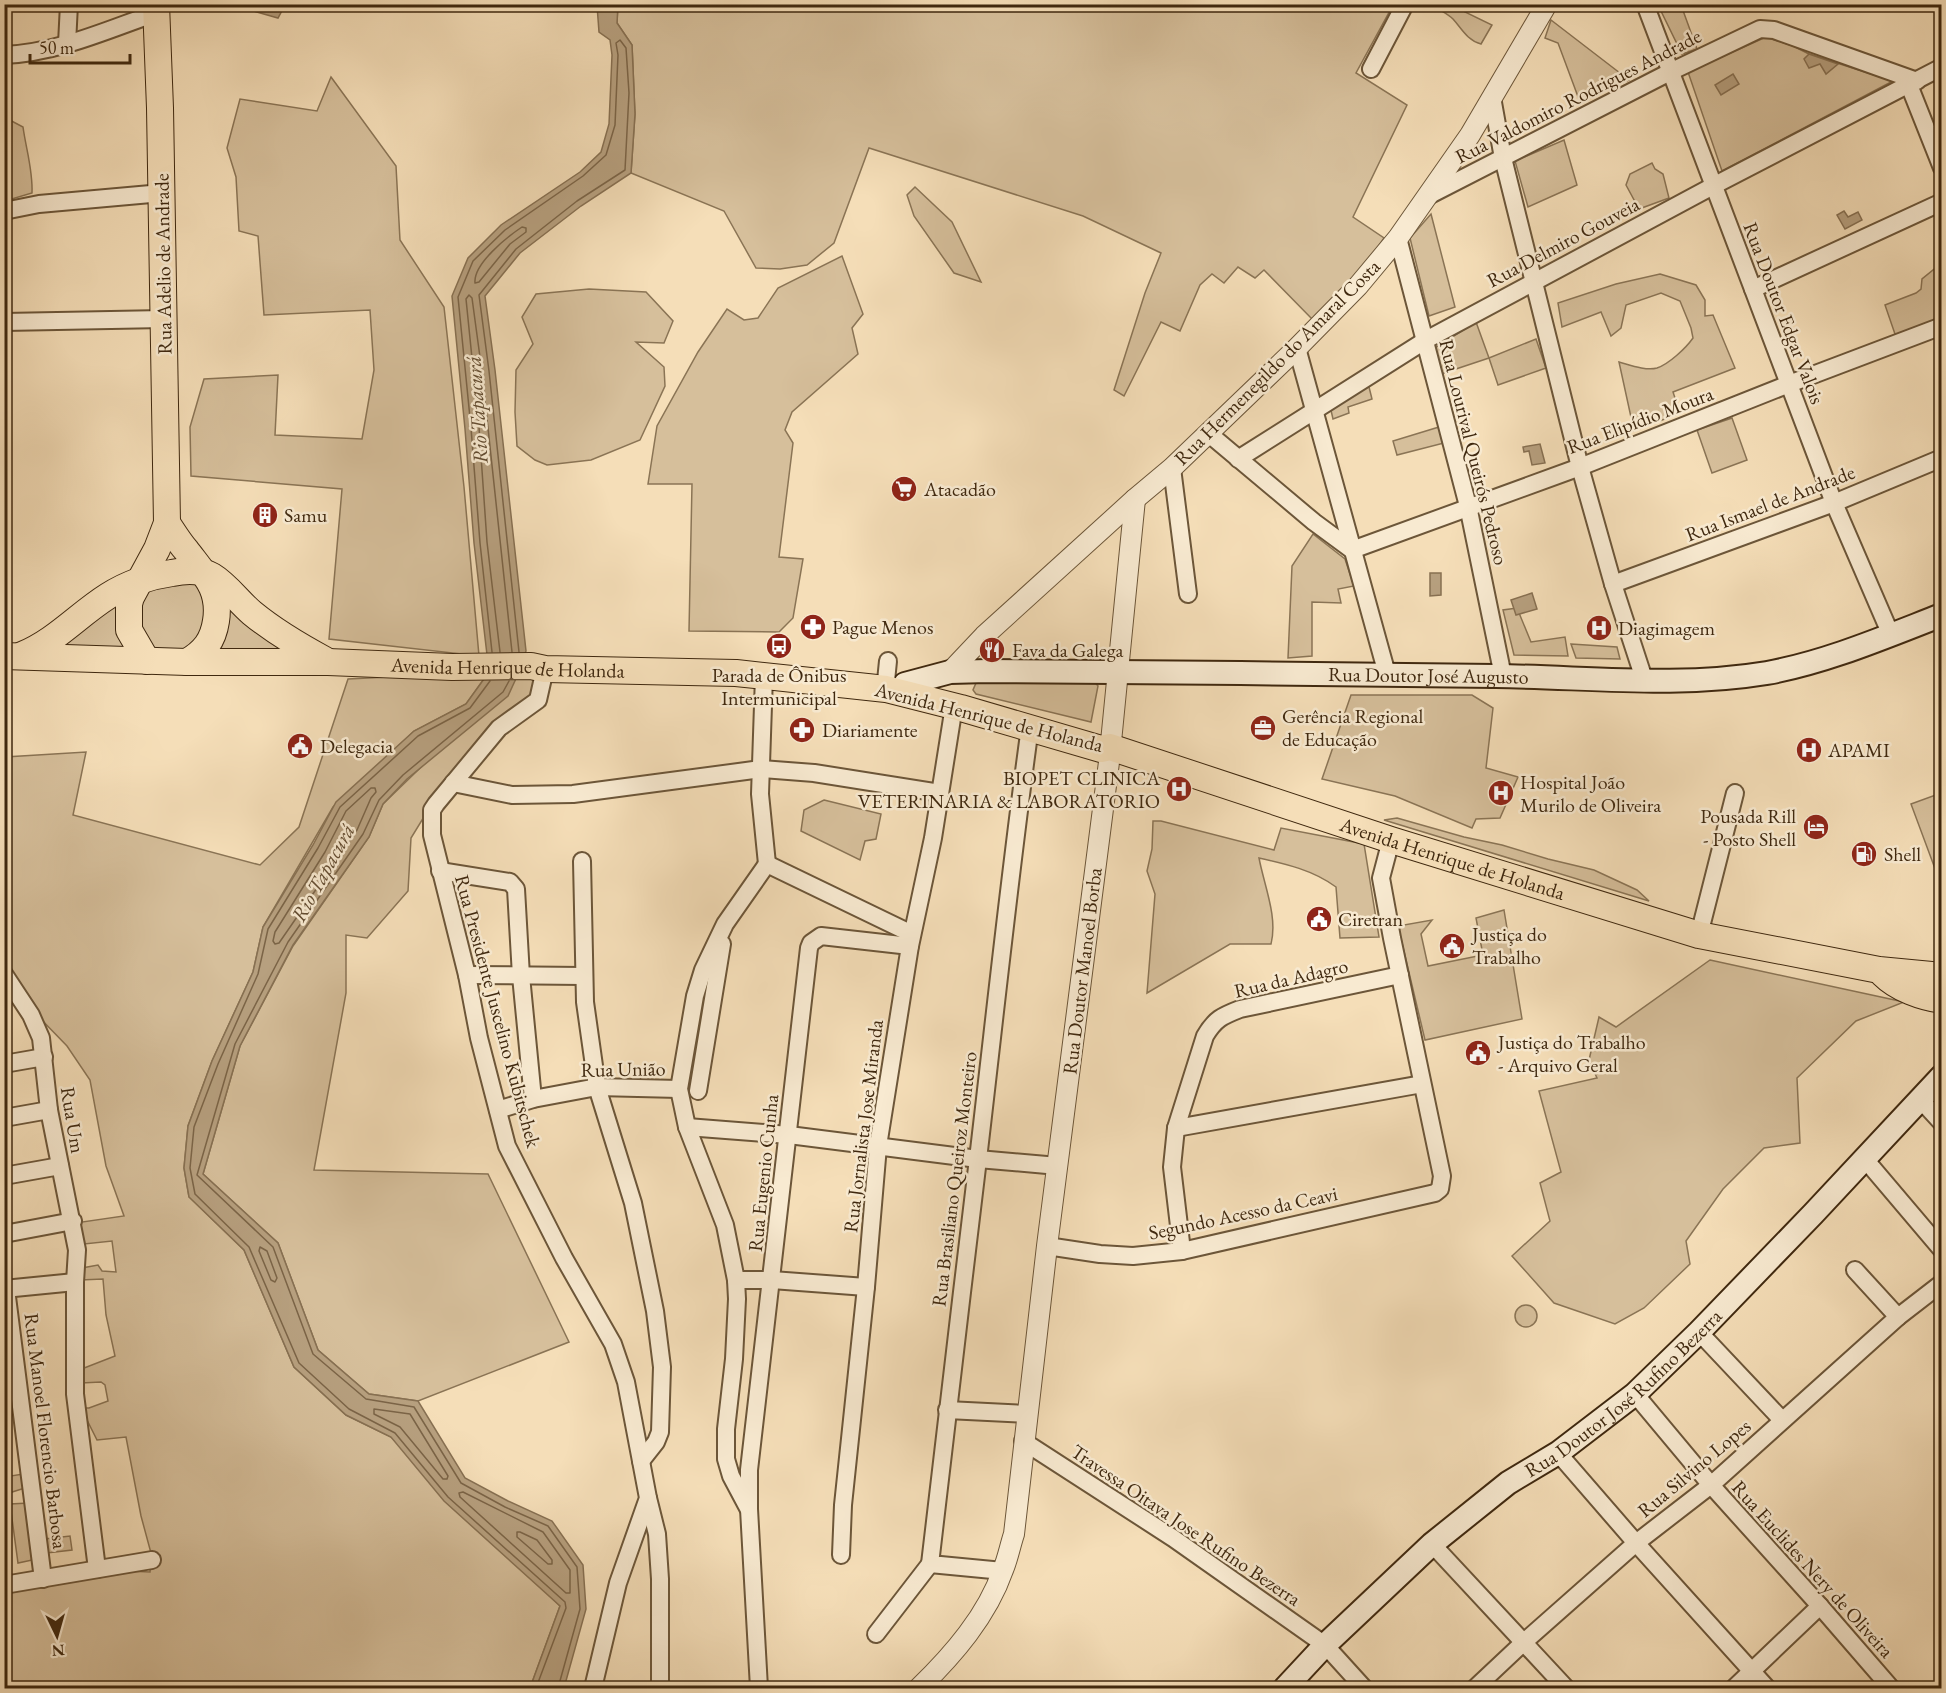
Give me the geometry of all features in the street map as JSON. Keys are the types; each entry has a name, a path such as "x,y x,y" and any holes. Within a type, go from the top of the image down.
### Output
{"main road":[{"name":"Rua Adelio de Andrade","path":"156,9 162,193 166,523"},
{"path":"166,523 205,572 217,600 215,632 203,651 187,662"},
{"path":"147,661 132,637 128,624 131,597 157,549 166,523"},
{"path":"12,656 46,643 106,598 140,581 183,571 205,572 214,577 251,613 283,637 328,662"},
{"name":"Rua Doutor José Augusto","path":"888,673 1118,671 1688,681 1766,673 1815,661 1941,615"},
{"name":"Avenida Henrique de Holanda","path":"12,656 187,662 328,662 736,673 886,689 1101,748 1110,747 1391,840 1699,935 1879,970 1941,976"},
{"path":"538,668 546,660 745,664 888,673 1103,741 1110,747"},
{"path":"1849,964 1941,963"},
{"path":"1879,970 1897,985 1931,998 1941,999"},
{"name":"Rua Doutor José Rufino Bezerra","path":"1285,1689 1325,1645 1432,1544 1508,1483 1558,1453 1635,1394 1699,1332 1813,1214 1941,1076"}],"street":[{"path":"67,44 69,4"},
{"path":"1371,69 1405,4"},
{"name":"Rua Doutor Edgar Valois","path":"1645,4 1834,503 1891,635"},
{"name":"Rua Hermenegildo do Amaral Costa","path":"950,672 976,644 1172,468 1358,286 1398,238 1470,135 1541,6"},
{"path":"4,55 19,55 67,44 156,9"},
{"name":"Rua Valdomiro Rodrigues Andrade","path":"1428,196 1670,72 1760,29 1774,30 1913,83"},
{"name":"Rua Delmiro Gouveia","path":"1238,459 1426,340 1533,281 1941,68"},
{"path":"1913,83 1941,168"},
{"path":"1492,98 1503,158 1580,467 1613,584 1645,682"},
{"path":"4,211 39,204 162,193"},
{"path":"1753,289 1941,202"},
{"name":"Rua Lourival Queirós Pedroso","path":"1398,238 1468,506 1503,676"},
{"path":"4,322 164,319"},
{"name":"Rua Elipídio Moura","path":"1352,550 1580,467 1941,326"},
{"path":"1297,348 1387,674"},
{"path":"1208,433 1314,522 1352,550"},
{"name":"Rua Ismael de Andrade","path":"1613,584 1834,503 1941,458"},
{"path":"1172,468 1188,594"},
{"name":"Rua Doutor Manoel Borba","path":"919,1689 951,1656 976,1621 1003,1571 1014,1534 1023,1441 1110,747 1135,499"},
{"name":"Rua Presidente Juscelino Kubitschek","path":"538,668 538,700 499,728 453,783 432,810 432,835 479,1038 507,1146 564,1258 613,1344 626,1382 657,1534 660,1579 660,1689"},
{"path":"749,1509 730,1476 726,1458 726,1429 734,1359 736,1280 725,1225 687,1127 679,1089 695,996 703,970 725,924 767,864 760,794 764,676"},
{"name":"Rua Jornalista Jose Miranda","path":"840,1555 878,1146 911,940 933,838 954,706"},
{"name":"Rua Brasiliano Queiroz Monteiro","path":"930,1564 946,1410 978,1159 1012,856 1030,728"},
{"path":"453,783 512,795 573,794 761,769 814,773 940,793"},
{"path":"1699,935 1735,793"},
{"path":"1176,1128 1422,1084 1380,878 1391,840"},
{"path":"582,861 583,976 597,1087 633,1203 655,1311 662,1367 660,1432 656,1442 641,1461"},
{"path":"767,864 911,940"},
{"path":"440,871 510,882 516,889 521,976 533,1099"},
{"path":"698,1091 725,924"},
{"name":"Rua Eugenio Cunha","path":"759,1689 749,1470 811,943 821,936 911,940"},
{"name":"Rua Um","path":"4,974 11,993 31,1015 41,1038 49,1110 73,1221 77,1250 75,1394 97,1569"},
{"path":"466,975 583,976"},
{"name":"Rua da Adagro","path":"1182,1251 1172,1167 1176,1128 1205,1036 1213,1023 1240,1009 1400,975"},
{"path":"4,1064 44,1057"},
{"name":"Segundo Acesso da Ceavi","path":"1047,1246 1100,1254 1133,1256 1182,1251 1435,1193 1440,1190 1442,1176 1422,1084"},
{"name":"Rua União","path":"498,1110 533,1099 597,1087 679,1089"},
{"path":"1920,1099 1941,1123"},
{"path":"4,1118 49,1110"},
{"path":"687,1127 789,1135 978,1159 1058,1166"},
{"path":"1864,1158 1941,1250"},
{"path":"4,1176 60,1166"},
{"path":"4,1234 73,1221"},
{"path":"1855,1270 1898,1317"},
{"path":"736,1280 772,1280 866,1287"},
{"path":"5,1289 75,1282"},
{"name":"Rua Silvino Lopes","path":"1475,1689 1524,1642 1636,1543 1711,1485 1898,1317 1941,1283"},
{"name":"Rua Manoel Florencio Barbosa","path":"5,1289 43,1579"},
{"path":"1699,1332 1782,1420"},
{"name":"Rua Euclides Nery de Oliveira","path":"1635,1394 1711,1485 1891,1689"},
{"path":"946,1410 1028,1414"},
{"name":"Travessa Oitava Jose Rufino Bezerra","path":"1023,1441 1173,1538 1325,1645 1364,1689"},
{"path":"1558,1453 1767,1689"},
{"path":"593,1689 618,1583 648,1497"},
{"path":"1432,1544 1566,1689"},
{"path":"4,1585 152,1560"},
{"path":"876,1634 930,1564 1003,1571"},
{"path":"1734,1689 1820,1606"}],"shaded area":[{"path":"618,4 1393,5 1356,73 1407,105 1353,217 1384,238 1366,265 1312,319 1264,270 1255,278 1238,267 1224,283 1212,274 1200,285 1180,331 1161,322 1124,396 1114,390 1145,293 1161,253 1083,216 869,148 834,243 807,265 780,269 756,268 724,211 631,173 635,114 632,45 617,23"},
{"path":"1433,5 1469,5 1465,12 1492,25 1481,44 1468,37 1451,17"},
{"path":"1658,5 1681,5 1697,49 1682,54"},
{"path":"1551,20 1629,80 1580,102 1558,43 1545,38"},
{"path":"1766,37 1809,54 1893,81 1722,171 1688,72"},
{"path":"331,77 396,166 400,240 444,307 464,487 479,656 329,639 342,489 191,476 190,427 204,379 278,375 275,435 362,439 374,370 370,310 264,315 258,236 239,231 236,177 227,148 240,99 317,111"},
{"path":"4,117 23,127 32,184 32,193 5,201"},
{"path":"1564,140 1577,185 1528,207 1515,161"},
{"path":"1652,163 1655,169 1663,174 1669,198 1639,209 1626,185 1630,174"},
{"path":"915,187 952,222 981,282 954,273 914,216 907,195"},
{"path":"1431,214 1455,307 1429,316 1410,238"},
{"path":"842,256 863,314 852,328 858,354 792,412 785,430 793,443 779,557 803,559 793,618 779,632 689,631 692,484 648,484 657,426 698,352 727,309 744,320 758,318 778,288"},
{"path":"1941,265 1941,320 1896,337 1885,305 1916,293 1921,289 1922,279"},
{"path":"1660,274 1696,285 1705,300 1705,316 1713,315 1735,368 1673,392 1680,413 1634,431 1619,362 1653,369 1667,363 1682,351 1693,338 1680,301 1661,293 1626,305 1621,328 1611,336 1601,312 1562,327 1558,303 1616,284"},
{"path":"589,289 646,292 673,321 664,343 636,342 664,367 665,386 640,440 591,460 547,465 535,460 517,446 516,370 533,344 522,317 536,294"},
{"path":"1476,322 1489,358 1441,374 1433,349"},
{"path":"1536,339 1546,368 1498,385 1489,358"},
{"path":"1368,383 1372,399 1348,407 1349,413 1333,419 1330,406"},
{"path":"1732,418 1747,460 1712,473 1697,430"},
{"path":"1439,427 1444,443 1397,455 1393,441"},
{"path":"1313,534 1345,559 1354,586 1338,589 1341,603 1312,602 1312,656 1288,658 1292,566"},
{"path":"190,576 210,590 197,650 160,657 131,616 134,596"},
{"path":"125,590 138,650 29,654"},
{"path":"221,600 310,658 197,658"},
{"path":"1517,608 1531,642 1565,637 1568,656 1514,655 1503,610"},
{"path":"1571,644 1617,647 1620,659 1576,658"},
{"path":"489,672 466,704 414,731 333,807 263,927 253,972 212,1061 188,1126 184,1168 189,1197 244,1250 294,1367 346,1415 391,1437 560,1606 530,1688 5,1688 5,1590 128,1571 150,1572 151,1553 141,1516 126,1437 97,1440 81,1408 89,1408 108,1401 105,1385 101,1382 81,1383 79,1370 115,1356 106,1315 103,1279 80,1280 82,1268 98,1265 102,1271 116,1272 112,1241 84,1244 75,1223 124,1216 106,1166 90,1080 67,1046 34,1012 5,961 5,757 86,752 73,815 260,865 299,827 348,679"},
{"path":"519,672 541,672 536,699 430,807 411,838 408,891 367,938 346,935 346,993 314,1170 488,1174 569,1342 418,1401 369,1394 318,1350 278,1243 203,1174 240,1046 293,946 369,837 383,804"},
{"path":"1094,681 1098,686 1091,722 976,694 973,690 976,683"},
{"path":"1351,695 1472,695 1493,708 1486,768 1518,777 1500,818 1476,819 1472,828 1395,796 1322,779"},
{"path":"1941,793 1941,872 1937,874 1911,804"},
{"path":"824,800 881,814 876,839 865,841 860,860 801,831 804,810"},
{"path":"1397,818 1594,870 1637,890 1649,901 1384,820"},
{"path":"1153,821 1161,821 1274,850 1281,828 1364,844 1379,937 1340,938 1336,887 1309,872 1259,858 1272,912 1271,944 1230,944 1147,993 1155,894 1147,871 1152,849"},
{"path":"1504,910 1522,1019 1425,1040 1398,926 1432,920 1421,934 1428,966 1483,955 1476,918"},
{"path":"1710,960 1904,1002 1856,1021 1797,1078 1800,1143 1764,1148 1723,1189 1686,1241 1690,1264 1644,1308 1615,1324 1554,1303 1512,1256 1550,1221 1540,1183 1561,1172 1539,1091 1597,1078 1589,1060 1599,1017 1616,1027"},
{"path":"1526,1305 1534,1308 1537,1316 1534,1324 1526,1327 1518,1324 1515,1316 1518,1308"},
{"path":"23,1474 25,1488 9,1493 4,1477"},
{"path":"29,1503 37,1559 18,1563 10,1504"},
{"path":"70,1536 72,1550 47,1553 45,1539"}],"water":[{"path":"248,4 285,5 278,18 246,9"},
{"name":"Rio Tapacurá","path":"597,5 618,5 617,23 632,45 635,114 631,173 581,206 520,253 485,296 526,651 519,672 508,696 407,779 383,804 369,837 293,945 240,1046 203,1174 278,1243 318,1350 369,1394 418,1401 465,1478 552,1521 583,1565 586,1609 564,1688 530,1688 560,1606 444,1501 391,1437 346,1415 294,1367 244,1250 189,1197 184,1168 188,1126 212,1061 253,972 263,927 313,845 336,802 414,731 466,704 489,672 474,543 452,296 468,258 501,225 580,172 601,152 609,124 612,55 610,40 599,32"},
{"path":"1809,54 1838,64 1826,74 1820,64 1809,68 1804,59"},
{"path":"1733,74 1739,84 1721,95 1715,85"},
{"path":"1844,211 1848,217 1858,212 1862,220 1845,229 1837,215"},
{"path":"1540,444 1545,463 1532,465 1529,451 1524,452 1523,447"},
{"path":"1430,573 1441,573 1441,595 1430,596"},
{"path":"1532,593 1537,609 1516,615 1511,600"}],"place":[{"name":"Atacadão","path":"904,489"},
{"name":"Samu","path":"265,515"},
{"name":"Pague Menos","path":"813,627"},
{"name":"Diagimagem","path":"1599,628"},
{"name":"Parada de Ônibus Intermunicipal","path":"779,646"},
{"name":"Fava da Galega","path":"992,650"},
{"name":"Gerência Regional de Educação","path":"1263,728"},
{"name":"Diariamente","path":"802,730"},
{"name":"Delegacia","path":"300,746"},
{"name":"APAMI","path":"1809,750"},
{"name":"BIOPET CLINICA VETERINARIA & LABORATORIO","path":"1179,789"},
{"name":"Hospital João Murilo de Oliveira","path":"1501,793"},
{"name":"Pousada Rill - Posto Shell","path":"1816,827"},
{"name":"Shell","path":"1864,854"},
{"name":"Ciretran","path":"1319,919"},
{"name":"Justiça do Trabalho","path":"1452,946"},
{"name":"Justiça do Trabalho - Arquivo Geral","path":"1478,1053"}]}
